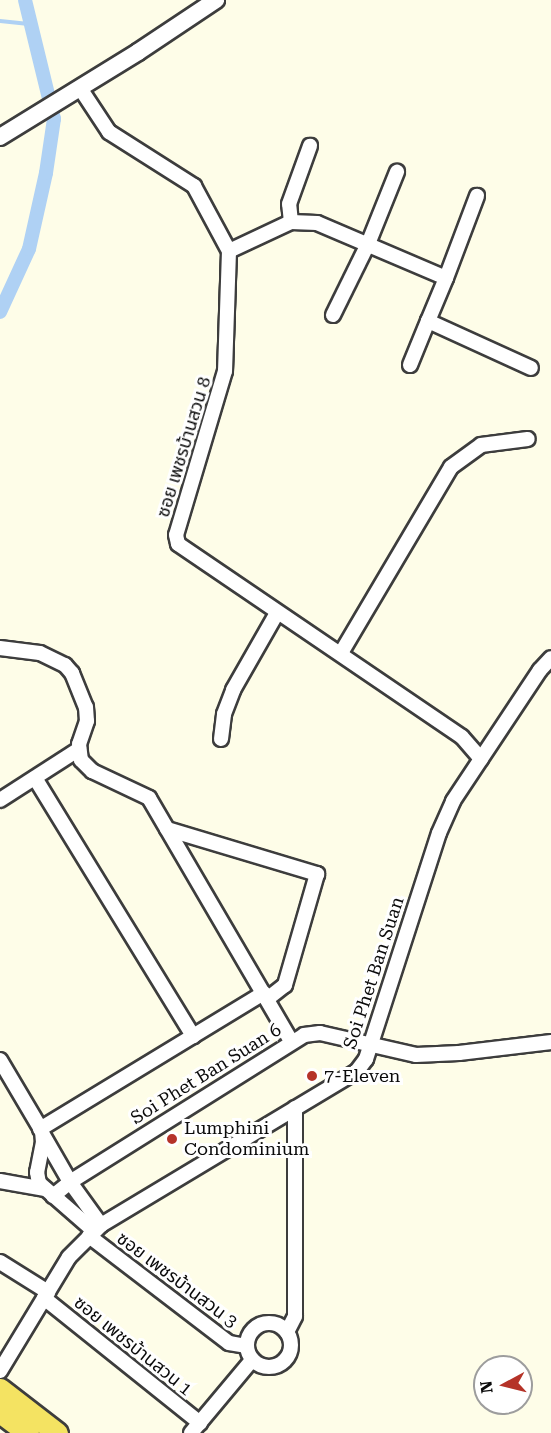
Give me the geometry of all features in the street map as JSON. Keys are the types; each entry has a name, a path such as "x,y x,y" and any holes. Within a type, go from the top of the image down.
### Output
{"main road":[{"path":"0,1389 57,1433"},
{"path":"0,1412 28,1433"}],"street":[{"path":"0,137 216,0"},
{"path":"80,87 109,132 194,186 229,251 291,222 316,223 446,278"},
{"path":"291,222 289,204 310,146"},
{"path":"333,315 368,244 397,172"},
{"path":"410,365 477,196"},
{"name":"ซอย เพชรบ้านสวน 8","path":"229,251 225,371 176,535 178,543 277,613 341,653 462,737 481,759"},
{"path":"428,321 531,368"},
{"path":"341,653 399,558 435,489 451,466 481,445 528,439"},
{"path":"221,739 224,714 233,690 277,613"},
{"path":"0,648 40,653 64,665 72,672 82,696 87,717 79,749 81,760 92,771 149,798 291,1041"},
{"name":"Soi Phet Ban Suan","path":"0,1371 69,1257 95,1231 357,1071 366,1059 439,833 453,801 481,759 546,672 551,658"},
{"path":"0,800 79,749"},
{"path":"35,778 193,1036"},
{"path":"42,1132 193,1036 285,985 317,874 167,830"},
{"name":"Soi Phet Ban Suan 6","path":"49,1192 70,1182 291,1041 304,1035 320,1033 416,1055 459,1053 551,1042"},
{"path":"0,1060 70,1182 95,1231"},
{"path":"287,1332 275,1324 261,1324 250,1332 246,1346 252,1360 265,1367 272,1367 285,1361 291,1350 287,1332 295,1316 295,1108"},
{"path":"42,1132 37,1175 49,1192 95,1231"},
{"path":"0,1181 49,1192"},
{"name":"ซอย เพชรบ้านสวน 3","path":"95,1231 229,1343 246,1346"},
{"name":"ซอย เพชรบ้านสวน 1","path":"0,1262 46,1295 196,1428"},
{"path":"196,1428 252,1360"}],"waterway":[{"path":"0,312 29,249 46,173 54,119 25,0"},
{"path":"0,21 29,24"}],"place":[{"name":"7-Eleven","path":"312,1076"},
{"name":"Lumphini Condominium","path":"172,1139"}]}
